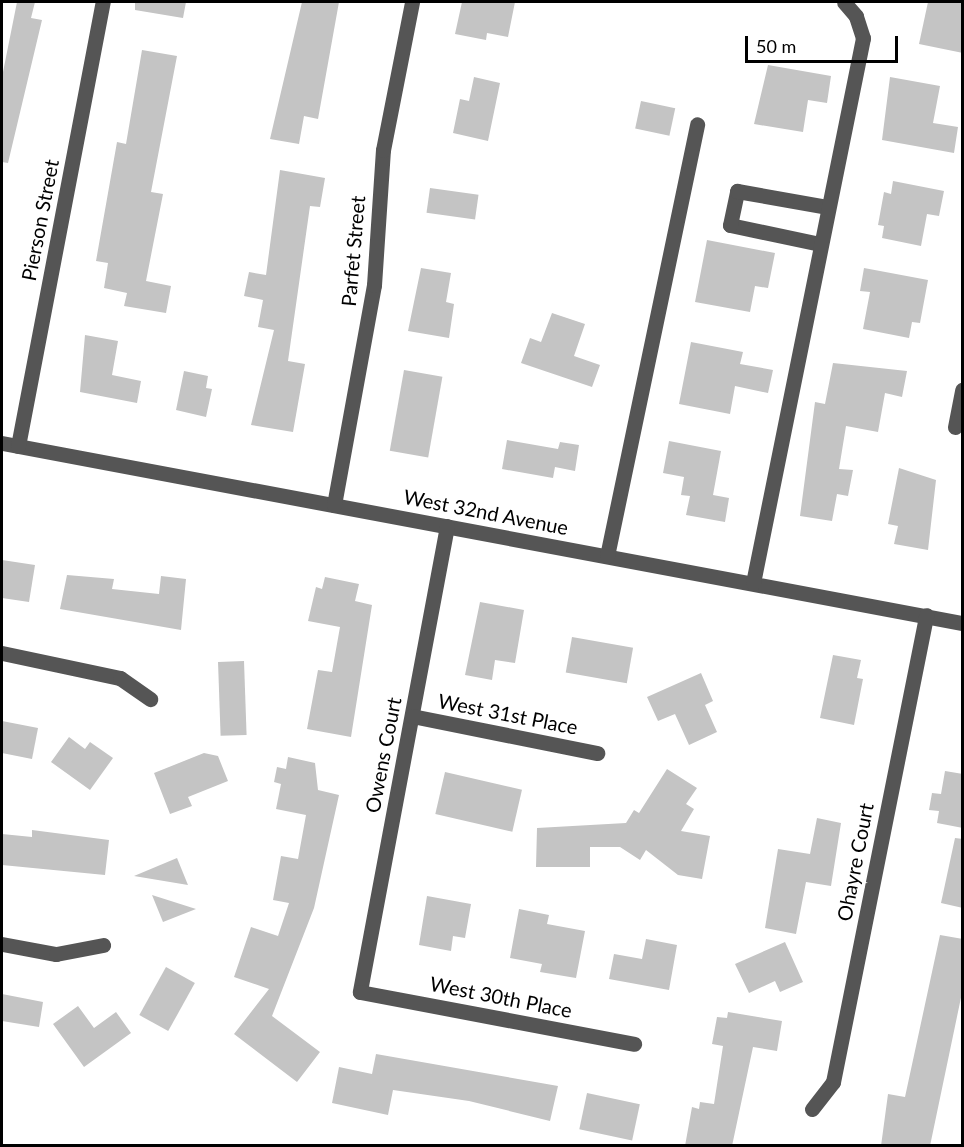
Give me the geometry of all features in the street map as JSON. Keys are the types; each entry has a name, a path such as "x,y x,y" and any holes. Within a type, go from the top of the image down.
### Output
{"street":[{"name":"Pierson Street","path":"18,446 103,2"},
{"name":"Parfet Street","path":"334,505 374,285 382,150 412,2"},
{"path":"753,583 862,38 856,16 844,2"},
{"path":"607,556 698,124"},
{"path":"820,244 730,225 737,191 827,207"},
{"path":"955,427 963,390"},
{"name":"West 32nd Avenue","path":"2,443 963,622"},
{"name":"Owens Court","path":"360,992 447,526"},
{"name":"Ohayre Court","path":"812,1109 833,1082 926,615"},
{"path":"2,653 120,678 150,699"},
{"name":"West 31st Place","path":"412,716 597,753"},
{"path":"2,944 56,954 103,945"},
{"name":"West 30th Place","path":"360,992 634,1044"}],"building":[{"path":"17,2 35,2 31,18 42,20 8,163 2,162 2,77"},
{"path":"135,2 186,2 183,18 135,10"},
{"path":"302,2 339,2 318,119 304,116 299,144 270,139"},
{"path":"462,2 515,2 508,37 487,33 486,40 455,34"},
{"path":"928,2 963,2 963,53 919,44"},
{"path":"142,50 177,56 151,192 163,194 146,281 171,286 166,313 124,306 127,293 104,288 108,263 96,261 117,142 126,144"},
{"path":"768,65 831,76 827,103 808,100 803,132 754,124"},
{"path":"474,77 500,83 488,141 453,133 460,99 469,101"},
{"path":"890,77 940,86 933,123 958,127 954,153 882,140"},
{"path":"641,101 675,108 669,136 635,128"},
{"path":"280,170 325,178 320,207 310,206 288,361 305,364 293,432 251,425 274,330 258,327 263,300 244,296 249,272 266,275"},
{"path":"893,181 944,191 939,216 927,214 921,246 882,238 884,226 878,225 884,192 891,194"},
{"path":"430,188 479,195 475,220 427,213"},
{"path":"707,240 775,253 768,288 755,286 750,312 695,302"},
{"path":"421,268 451,273 446,302 454,304 449,338 408,331"},
{"path":"864,268 928,280 920,323 912,322 909,338 863,329 870,292 860,291"},
{"path":"552,313 585,324 574,356 600,365 592,387 521,363 530,338 541,342"},
{"path":"85,335 118,341 112,375 141,381 137,403 80,392"},
{"path":"691,342 743,352 740,364 773,370 768,393 735,386 730,414 679,404"},
{"path":"833,363 907,371 902,397 885,393 878,432 846,426 839,469 853,470 848,496 837,494 832,521 800,516 815,402 825,404"},
{"path":"404,370 442,377 428,458 390,451"},
{"path":"184,371 208,376 206,388 212,389 206,417 176,410"},
{"path":"507,440 558,449 560,442 579,445 575,471 555,467 553,478 502,469"},
{"path":"669,441 721,451 713,495 729,498 725,522 686,515 690,496 681,495 684,477 663,473"},
{"path":"899,468 936,480 928,550 894,544 898,526 888,524"},
{"path":"2,560 35,565 29,602 2,598"},
{"path":"67,575 114,579 112,589 159,594 161,576 186,579 181,630 60,609"},
{"path":"325,577 359,584 355,601 372,605 351,737 307,729 318,670 332,672 340,627 308,621 316,587 322,589"},
{"path":"480,602 524,610 515,663 495,660 492,680 465,675"},
{"path":"572,637 633,648 627,683 566,672"},
{"path":"833,655 861,660 857,678 863,679 854,725 820,718"},
{"path":"244,661 247,735 221,736 218,662"},
{"path":"701,673 713,701 705,705 717,732 689,745 675,714 658,721 647,697"},
{"path":"2,721 38,728 32,759 2,753"},
{"path":"69,737 85,749 90,742 113,758 90,790 51,762"},
{"path":"204,753 218,756 228,781 188,797 192,806 170,814 154,773"},
{"path":"288,757 315,763 318,790 339,795 314,908 272,1016 320,1052 297,1082 234,1034 269,989 234,977 251,927 278,936 289,903 273,900 281,856 298,859 306,815 276,809 281,784 274,782 277,767 286,769"},
{"path":"667,769 697,788 686,804 694,809 681,831 710,836 702,879 678,875 646,850 640,860 620,847 590,847 590,867 536,867 537,828 626,823 634,810 639,813"},
{"path":"945,771 963,774 963,828 937,823 939,811 929,810 932,793 941,794"},
{"path":"445,772 522,790 512,832 435,814"},
{"path":"817,818 841,823 831,886 806,882 796,934 765,928 778,849 810,854"},
{"path":"32,830 109,840 105,875 2,865 2,834 32,837"},
{"path":"955,838 963,839 963,908 941,903"},
{"path":"177,858 188,885 134,876"},
{"path":"152,895 196,909 163,922"},
{"path":"427,896 471,904 465,938 453,936 451,951 419,945"},
{"path":"519,909 549,915 547,924 585,931 576,978 540,972 542,964 510,958"},
{"path":"940,935 963,939 963,988 930,1146 881,1146 888,1094 905,1097"},
{"path":"646,939 677,945 669,990 609,979 614,954 642,959"},
{"path":"785,942 803,982 780,992 775,981 749,993 735,964"},
{"path":"166,967 195,983 168,1031 139,1015"},
{"path":"2,994 43,1002 39,1027 2,1021"},
{"path":"78,1006 94,1028 116,1012 131,1033 84,1067 53,1024"},
{"path":"728,1012 782,1021 777,1051 753,1047 732,1146 685,1146 692,1107 699,1109 700,1102 714,1104 723,1046 712,1044 717,1017 727,1018"},
{"path":"376,1054 558,1086 550,1121 469,1101 393,1090 388,1115 332,1103 339,1067 372,1074"},
{"path":"587,1093 640,1104 632,1140 579,1129"}]}
